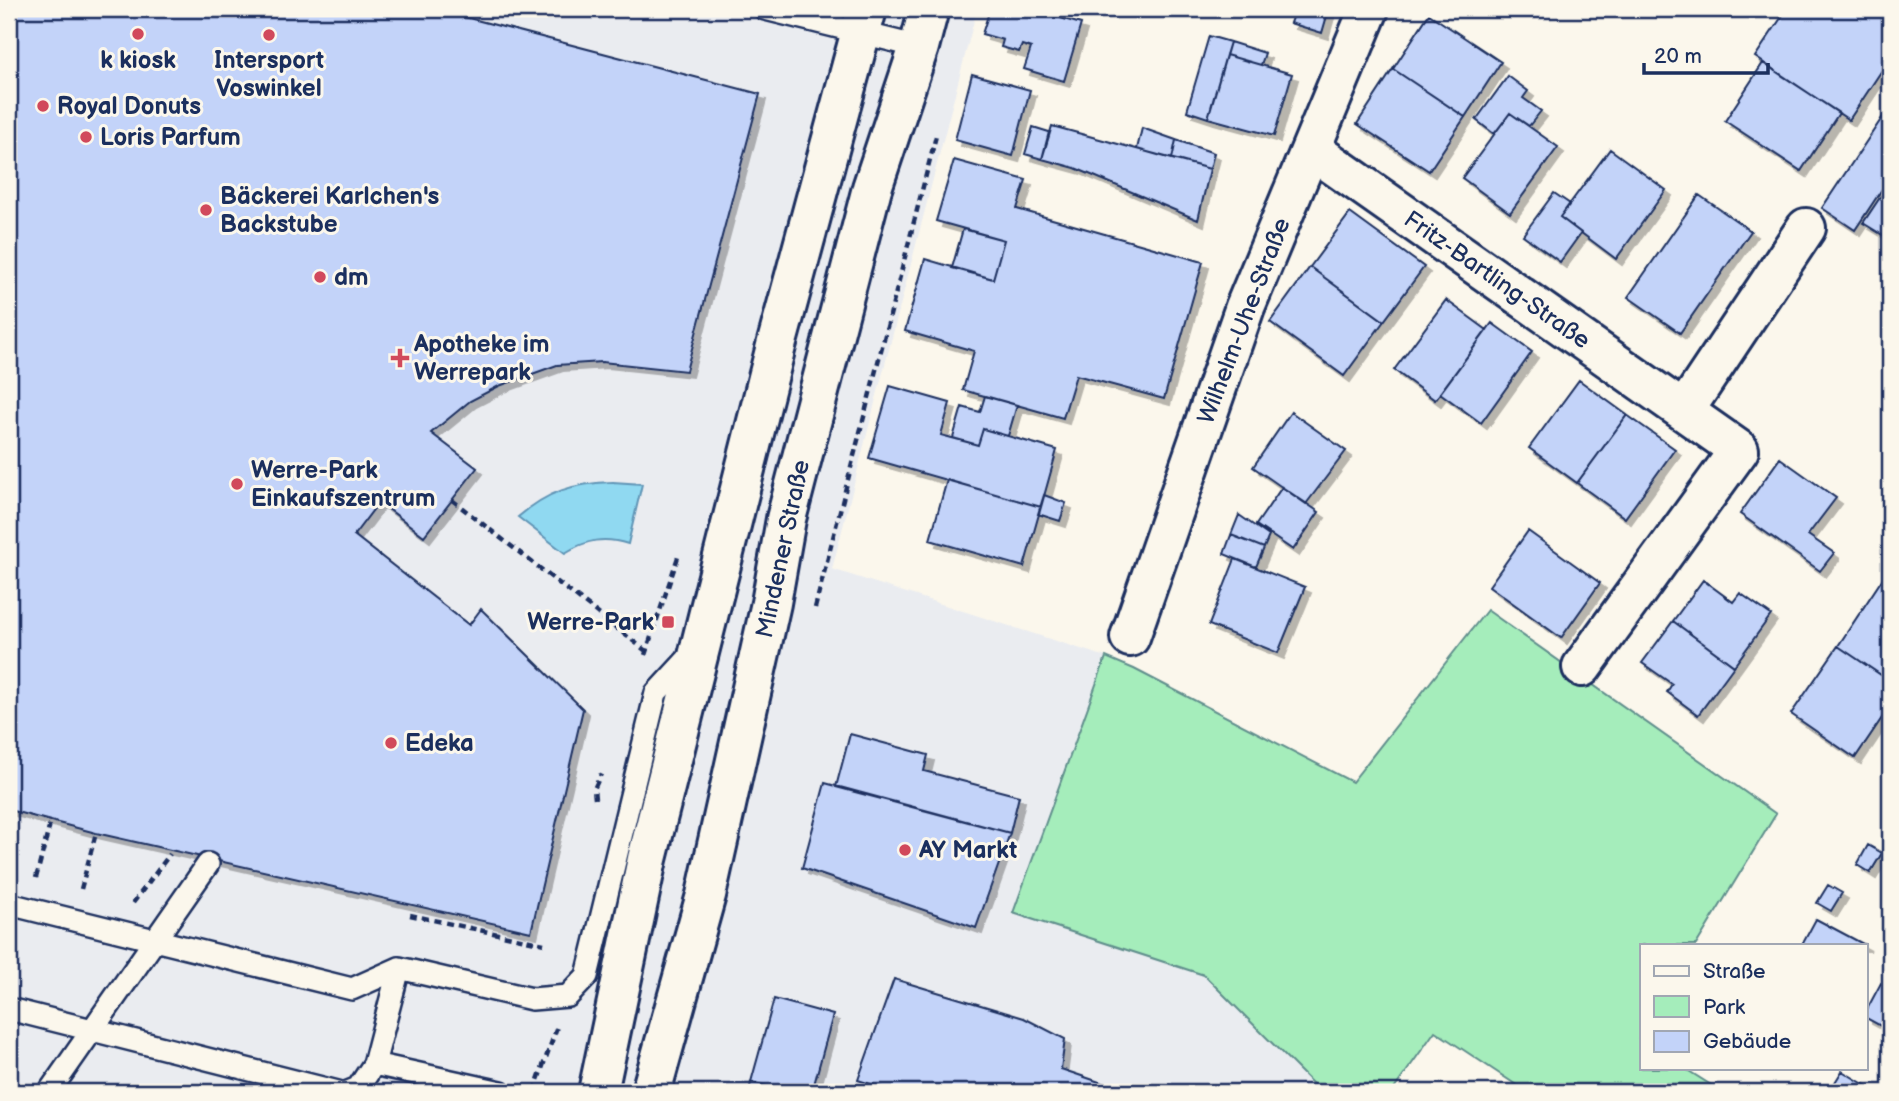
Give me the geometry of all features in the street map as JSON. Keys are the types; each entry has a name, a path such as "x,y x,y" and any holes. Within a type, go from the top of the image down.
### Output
{"street":[{"name":"Mindener Straße","path":"650,1092 706,895 790,506 872,188 929,9"},
{"name":"Wilhelm-Uhe-Straße","path":"1130,637 1245,307 1369,9"},
{"path":"598,1092 647,859 776,346 864,20"},
{"name":"Fritz-Bartling-Straße","path":"1311,149 1739,450 1581,667"},
{"path":"1684,411 1806,228"}],"lane":[{"path":"765,9 864,20 919,47"},
{"path":"9,904 352,989 400,968 532,999 568,996 587,976 656,693 702,643"},
{"path":"49,1092 208,864"},
{"path":"348,1092 358,1088 374,1064 400,968"},
{"path":"9,1009 338,1092"},
{"path":"374,1064 501,1092"}],"path":[{"path":"814,610 937,131"},
{"path":"452,500 646,651"},
{"path":"47,884 35,881 50,824"},
{"path":"80,893 96,833"},
{"path":"131,906 170,854"},
{"path":"410,915 544,944"}],"shaded area":[{"path":"9,9 977,9 832,569 1106,657 1014,913 1204,975 1321,1092 9,1092","holes":["613,482 628,543 613,539 596,539 581,543 564,553 564,488"]}],"green space":[{"path":"1487,610 1776,814 1697,944 1640,944 1640,1070 1687,1070 1722,1092 1527,1092 1435,1031 1392,1092 1321,1092 1204,975 1013,913 1106,657 1352,782"}],"water":[{"path":"586,484 642,484 628,544 611,540 595,541 565,553 518,517 540,501 562,490"}],"building":[{"name":"Werre-Park Einkaufszentrum","path":"9,9 434,9 760,94 686,371 602,362 557,365 499,386 470,401 431,433 477,468 424,536 379,502 354,535 469,625 481,609 583,709 531,932 96,833 9,810"},
{"path":"990,9 1044,9 1043,13 1081,24 1064,81 1024,69 1031,48 1022,45 1019,52 1001,47 1003,40 982,34"},
{"path":"1295,9 1329,9 1322,33 1290,23"},
{"path":"1787,9 1890,9 1890,58 1849,120 1755,57"},
{"path":"1429,14 1501,62 1465,117 1393,69"},
{"path":"1209,36 1230,42 1208,118 1187,111"},
{"path":"1230,42 1265,53 1261,65 1226,55"},
{"path":"1226,55 1292,74 1274,136 1208,118"},
{"path":"1763,63 1839,113 1801,171 1725,121"},
{"path":"1393,69 1465,117 1429,171 1357,124"},
{"path":"972,74 1030,90 1013,156 955,140"},
{"path":"1508,76 1528,91 1523,98 1541,111 1529,126 1510,113 1494,134 1476,120"},
{"path":"1890,106 1890,177 1855,230 1822,208"},
{"path":"1510,113 1558,147 1510,213 1462,178"},
{"path":"1052,126 1210,169 1198,220 1075,168 1042,159"},
{"path":"1033,127 1049,132 1042,159 1025,154"},
{"path":"1142,128 1176,140 1172,159 1137,149"},
{"path":"1176,140 1214,153 1210,169 1172,159"},
{"path":"1610,149 1666,190 1616,259 1560,217"},
{"path":"954,160 1026,180 1017,209 1203,262 1164,399 1076,375 1063,418 963,390 974,351 905,331 925,259 993,279 1004,240 936,221"},
{"path":"1554,193 1570,204 1560,217 1581,233 1560,262 1523,235"},
{"path":"1883,193 1890,197 1889,239 1863,223"},
{"path":"1699,195 1751,231 1680,333 1628,297"},
{"path":"1350,213 1424,267 1384,321 1310,267"},
{"path":"963,229 1004,240 993,279 952,268"},
{"path":"1310,267 1384,321 1344,376 1270,322"},
{"path":"1446,300 1487,330 1435,400 1394,370"},
{"path":"1492,323 1532,352 1481,423 1440,393"},
{"path":"1579,380 1627,415 1577,483 1529,448"},
{"path":"890,386 950,403 941,435 978,445 983,429 1057,450 1041,507 869,458"},
{"path":"985,396 1017,405 1008,436 983,429 978,445 953,438 962,407 980,412"},
{"path":"1291,412 1346,451 1306,504 1253,467"},
{"path":"1627,415 1675,449 1625,518 1577,483"},
{"path":"1780,458 1836,498 1808,535 1834,553 1820,571 1740,514"},
{"path":"947,480 1041,507 1024,567 930,540"},
{"path":"1282,487 1319,512 1293,550 1256,525"},
{"path":"1044,495 1066,503 1060,521 1038,514"},
{"path":"1239,515 1269,536 1264,548 1231,535"},
{"path":"1528,531 1600,583 1561,638 1489,586"},
{"path":"1231,535 1264,548 1256,567 1224,554"},
{"path":"1235,559 1305,587 1278,653 1209,625"},
{"path":"1883,578 1890,583 1890,681 1838,646"},
{"path":"1703,580 1733,602 1740,593 1771,615 1734,666 1673,621"},
{"path":"1673,621 1734,666 1698,715 1667,692 1672,684 1642,663"},
{"path":"1838,646 1890,681 1890,720 1884,715 1855,758 1791,714"},
{"path":"850,734 928,755 924,771 1019,796 1010,833 836,787"},
{"name":"AY Markt","path":"825,783 1010,833 976,928 802,868"},
{"path":"1868,845 1882,853 1870,873 1857,865"},
{"path":"1828,885 1842,893 1831,911 1817,903"},
{"path":"1816,919 1863,944 1803,944"},
{"path":"1888,961 1890,963 1890,974 1883,968"},
{"path":"894,979 1024,1018 1065,1039 1061,1069 1129,1092 896,1092 858,1080"},
{"path":"1881,983 1890,988 1890,1031 1868,1019 1868,1007"},
{"path":"774,999 833,1015 812,1092 790,1092 751,1082"},
{"path":"1842,1071 1877,1092 1829,1092"},
{"path":"751,1082 790,1092 749,1092"}],"place":[{"name":"k kiosk","path":"138,34"},
{"name":"Intersport Voswinkel","path":"269,35"},
{"name":"Royal Donuts","path":"43,106"},
{"name":"Loris Parfum","path":"86,137"},
{"name":"Bäckerei Karlchen's Backstube","path":"206,210"},
{"name":"dm","path":"320,277"},
{"name":"Apotheke im Werrepark","path":"400,358"},
{"name":"Werre-Park Einkaufszentrum","path":"237,484"},
{"name":"Werre-Park","path":"668,622"},
{"name":"Edeka","path":"391,743"},
{"name":"AY Markt","path":"905,850"}]}
